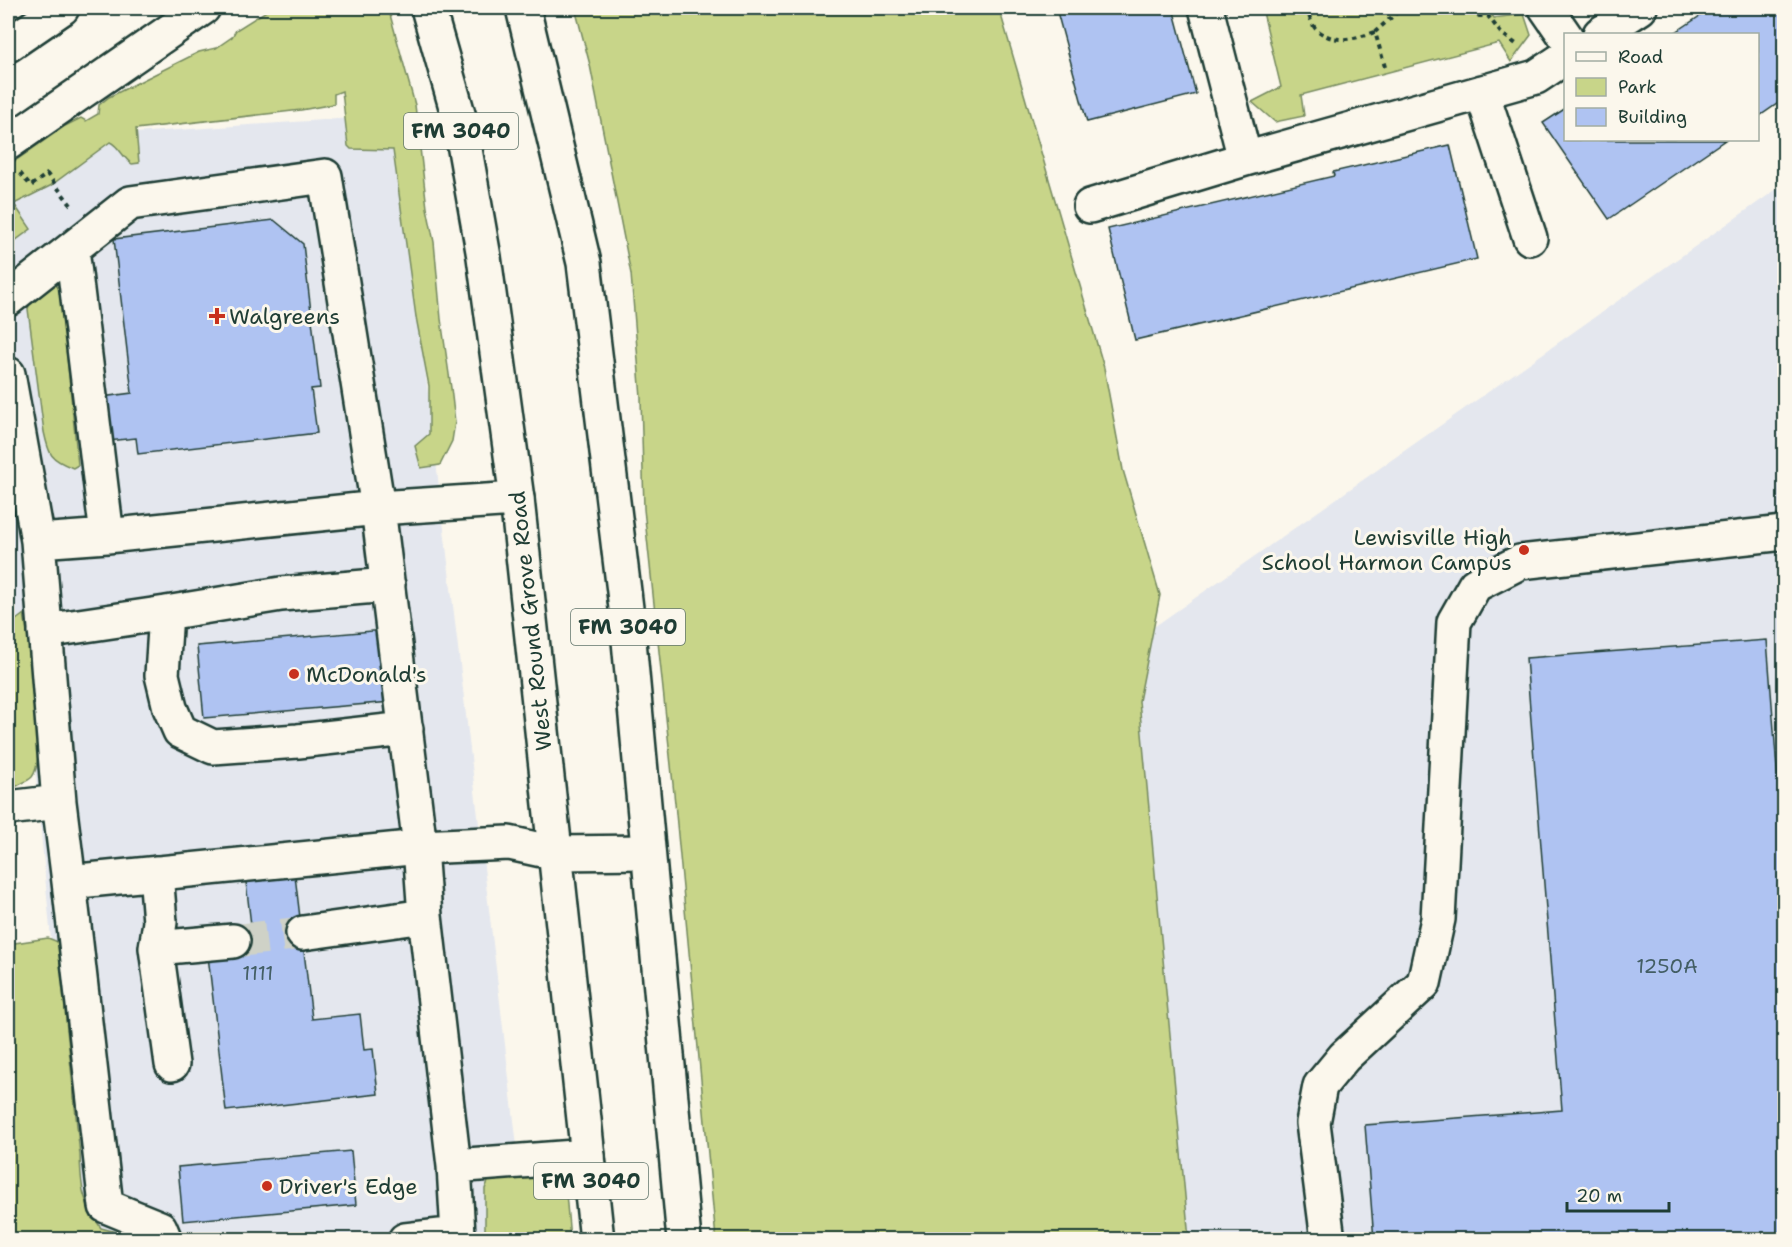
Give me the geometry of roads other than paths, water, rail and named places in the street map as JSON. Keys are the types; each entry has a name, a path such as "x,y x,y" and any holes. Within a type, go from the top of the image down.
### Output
{"main road":[{"path":"8,45 62,8"},
{"path":"8,143 203,8"},
{"name":"West Round Grove Road","path":"428,8 460,121 484,257 517,499 597,1239"},
{"name":"FM 3040","path":"523,8 584,263 626,608 684,1239"},
{"path":"1206,8 1245,159"},
{"path":"1546,8 1564,35"},
{"path":"1602,33 1640,8"},
{"path":"1090,206 1245,159 1536,77 1564,58"},
{"path":"1482,92 1530,238"},
{"path":"8,299 130,203 325,176 378,508 420,847 425,916 454,1166 458,1234 405,1239"},
{"path":"83,240 83,344 107,537"},
{"path":"8,374 38,541 59,802 106,1206 160,1228 165,1239"},
{"path":"38,541 107,537 378,508 517,499"},
{"path":"1328,1239 1313,1124 1320,1086 1344,1057 1424,983 1438,919 1454,622 1475,585 1521,562 1785,533"},
{"path":"45,631 281,594 388,585"},
{"path":"166,613 162,675 170,708 180,731 213,747 298,741 406,729"},
{"path":"8,808 59,802"},
{"path":"69,882 420,847 508,843 555,853 648,852"},
{"path":"156,873 160,922 156,948 172,1064"},
{"path":"303,933 425,916"},
{"path":"156,948 233,941"},
{"path":"454,1166 588,1156"}],"tunnel":[{"path":"233,941 303,933"}],"place":[{"name":"Walgreens","path":"217,316"},
{"name":"Lewisville High School Harmon Campus","path":"1524,550"},
{"name":"McDonald's","path":"294,674"},
{"name":"Driver's Edge","path":"267,1186"}]}
